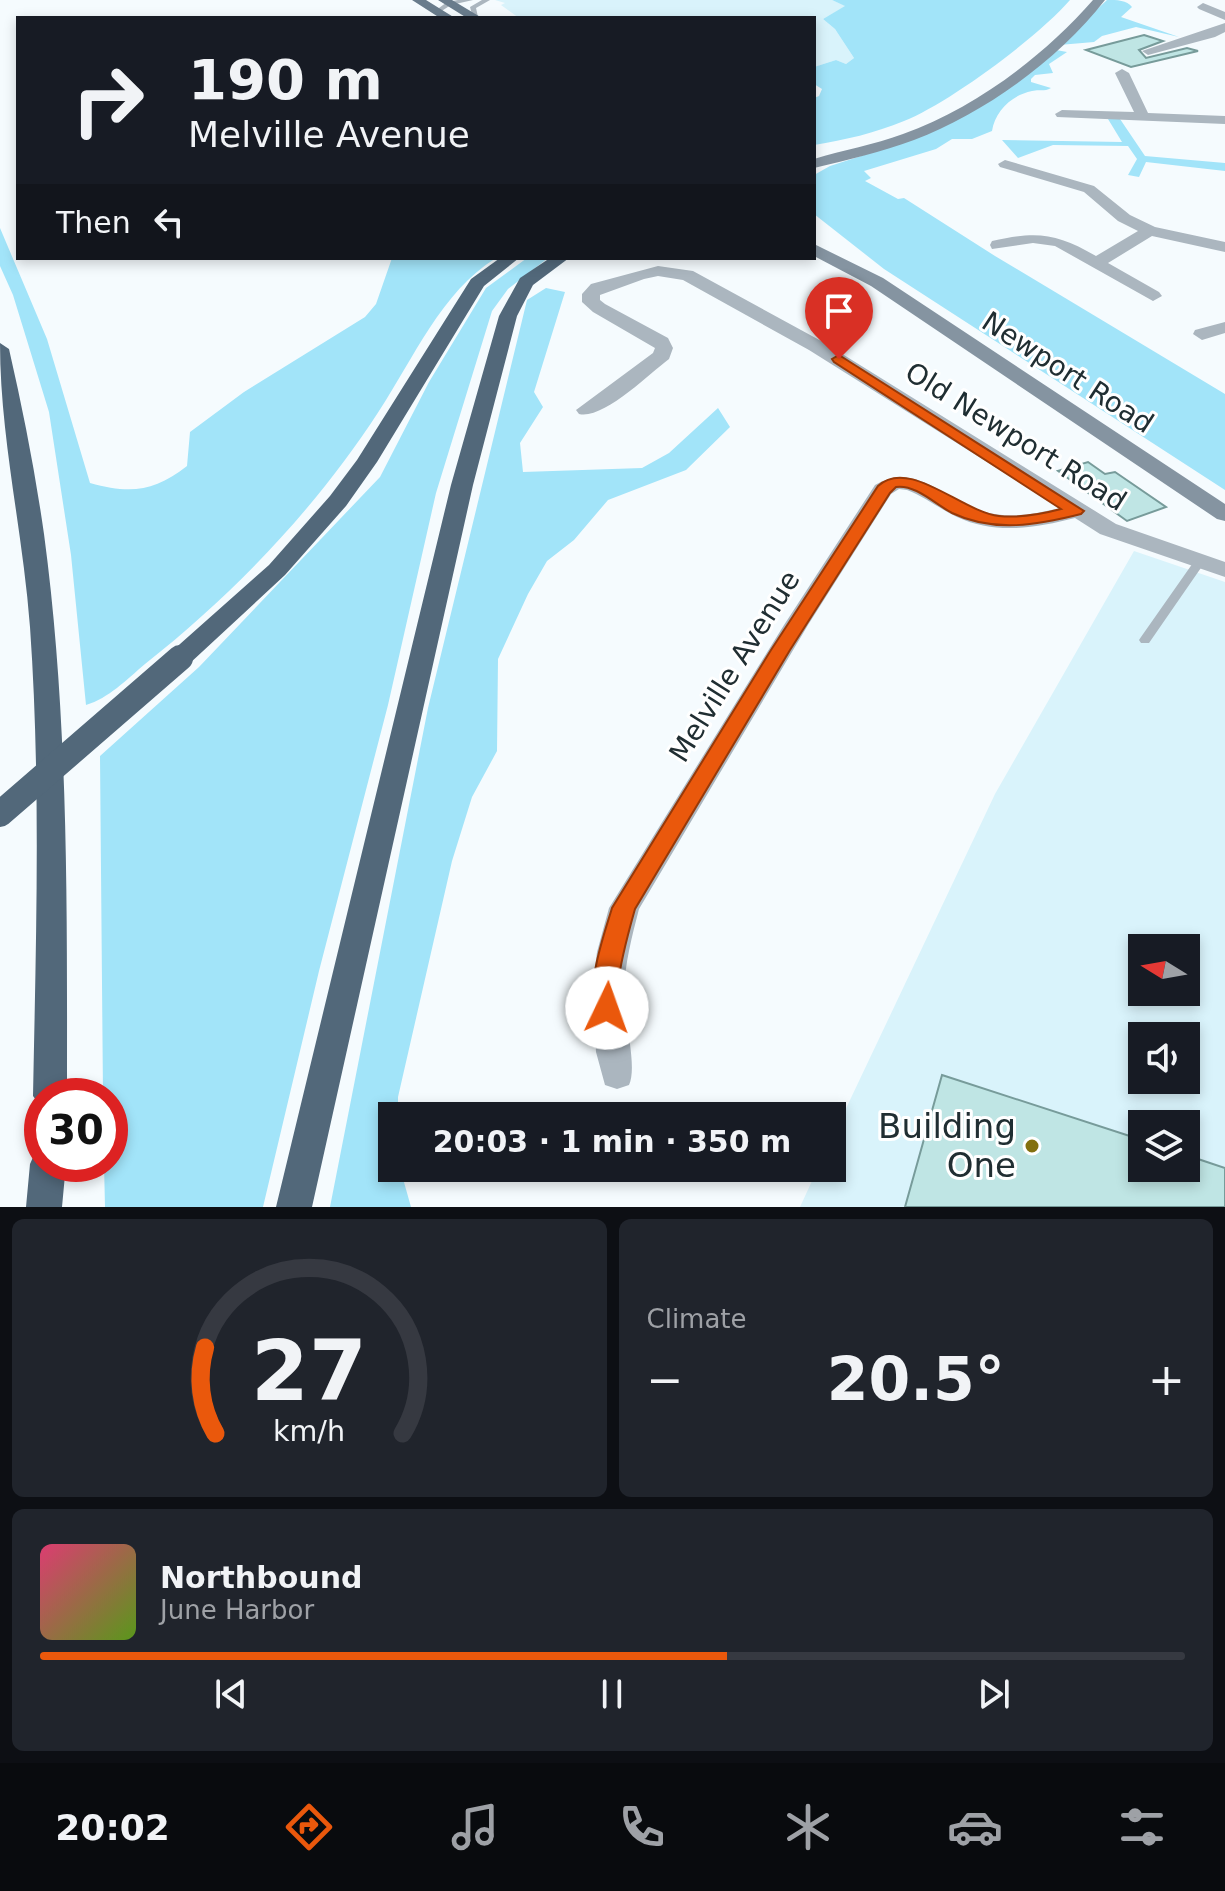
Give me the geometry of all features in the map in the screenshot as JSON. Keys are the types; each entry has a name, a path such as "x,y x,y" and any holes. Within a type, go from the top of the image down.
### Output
{"highway":[{"path":"0,814 180,658 277,570 311,533 366,462 477,283 508,260"},
{"path":"294,1207 462,485 508,316 526,282 558,260"},
{"path":"0,349 29,495 44,638 51,881 50,1078"},
{"path":"44,1207 46,1182"}],"main road":[{"path":"418,0 473,16"}],"street":[{"path":"816,163 921,132 960,110 1027,66 1099,0"},
{"path":"1203,7 1225,16"},
{"path":"1148,51 1211,34 1225,27"},
{"path":"1122,73 1143,116"},
{"path":"816,148 858,140 910,124 972,87"},
{"path":"1062,114 1225,120"},
{"path":"1005,164 1089,189 1124,218 1150,231 1225,247"},
{"path":"1097,262 1150,231"},
{"name":"Newport Road","path":"816,236 856,262 877,282"},
{"path":"998,245 1033,238 1049,239 1097,262 1153,296"},
{"name":"Newport Road","path":"816,250 877,282 1225,514"},
{"name":"Old Newport Road","path":"586,410 605,400 662,355 664,348 661,342 599,308 591,302 591,294 597,288 658,271 687,275 862,373 1075,511 1125,537 1225,570"},
{"path":"1202,334 1224,328"},
{"name":"Melville Avenue","path":"617,1075 607,1029 606,988 612,947 624,908 781,650 883,490 891,483 902,481 916,485 960,510 998,521 1041,519 1075,511"}],"lane":[{"path":"445,8 470,0"},
{"path":"476,16 473,7 487,0"},
{"path":"1145,640 1199,562"}],"shaded area":[{"path":"495,0 832,0 846,6 823,19 835,29 854,58 846,64 836,60 816,66 816,16 516,16 501,5 505,3"},
{"path":"832,0 1070,0 1037,32 992,68 923,112 871,133 816,145 816,97 822,89 816,85 816,66 836,60 846,64 854,58 835,29 823,19 845,6"},
{"path":"1107,0 1118,0 1132,7 1121,17 1179,37 1136,27 1102,36 1094,42 1059,45"},
{"path":"1056,50 1067,52 1049,64 1053,73 1035,75 1031,79 1031,82 1051,88 1025,93 1011,100 997,117 992,131 972,139 952,139 936,149 864,171 871,178 865,181 898,199 904,198 1225,394 1225,490 884,269 816,216 816,174 830,166 914,139"},
{"path":"1108,119 1120,119 1145,156 1225,163 1225,171 1146,162 1139,177 1128,175 1137,159 1128,146 1053,145 1018,158 1002,140 1122,142"},
{"path":"0,228 47,339 90,483 130,489 152,486 175,475 187,466 190,432 244,392 365,317 376,304 391,260 493,260 459,289 444,307 355,447 272,547 179,636 117,688 86,705 71,555 49,412 13,295 0,266"},
{"path":"524,260 545,260 508,289 492,311 436,493 388,705 319,971 263,1207 105,1207 104,1182 128,1182 128,1078 103,1078 100,756 199,667 380,477 429,382 486,288"},
{"path":"546,288 565,292 534,392 543,407 520,443 523,472 642,468 669,453 718,408 730,427 686,470 608,500 574,540 547,561 528,594 498,659 497,751 472,797 452,861 398,1102 378,1102 378,1182 404,1182 411,1207 330,1207 428,708 527,300"},
{"path":"1134,551 1225,582 1225,1207 800,1207 812,1182 846,1182 846,1108 995,794"}],"building":[{"path":"1144,35 1163,41 1139,50 1146,58 1187,48 1198,51 1131,67 1086,50"},
{"path":"1088,462 1105,474 1115,472 1166,507 1127,521 1058,471"},
{"name":"Building One","path":"942,1075 1128,1135 1128,1182 1200,1182 1200,1160 1225,1168 1225,1207 905,1207"}],"place":[{"name":"Building One","path":"1032,1146"}],"route":[{"path":"607,1008 606,988 612,947 624,908 781,650 883,490 891,483 902,481 916,485 974,516 998,521 1021,522 1075,511 839,359"}]}
